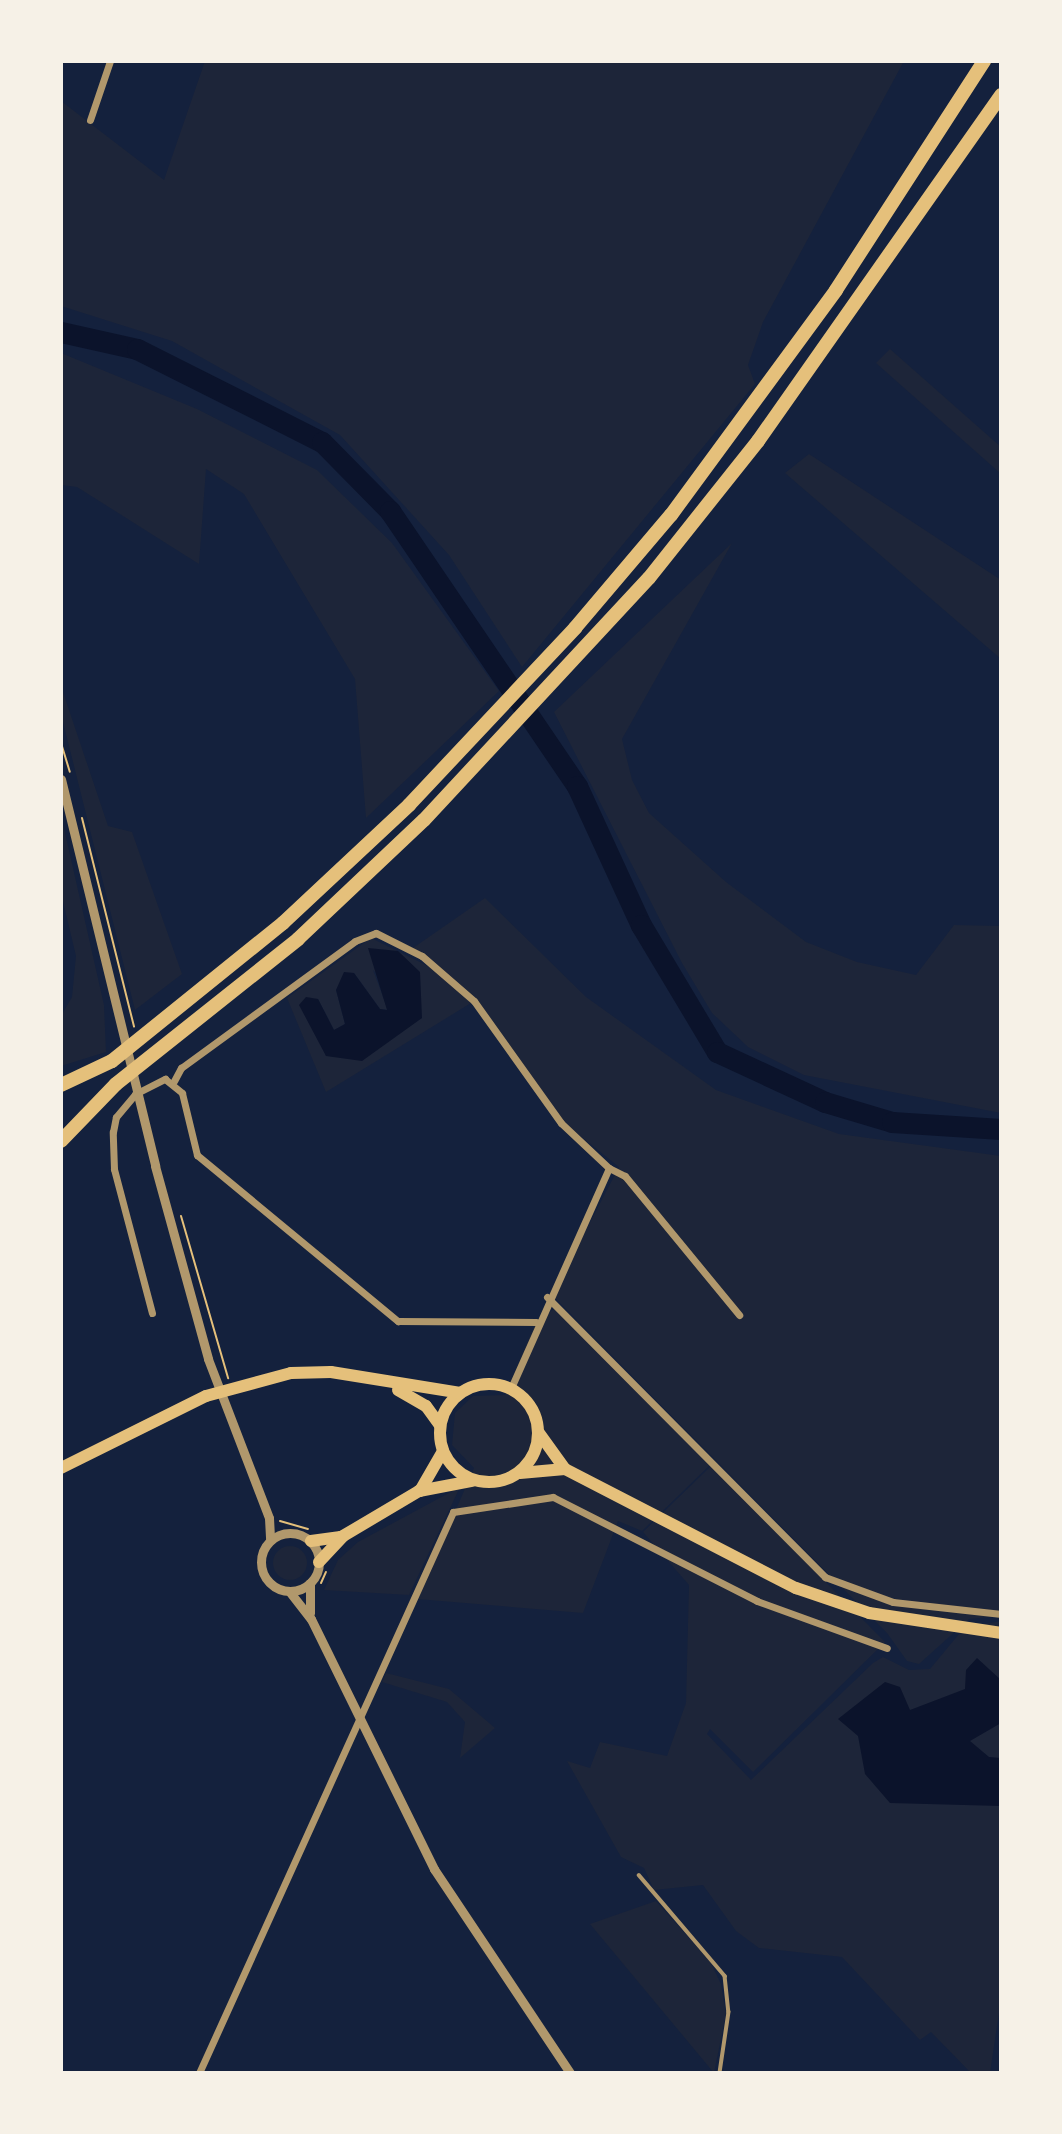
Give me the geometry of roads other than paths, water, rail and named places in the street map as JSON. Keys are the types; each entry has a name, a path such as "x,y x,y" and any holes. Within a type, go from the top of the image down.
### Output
{"highway":[{"path":"945,120 978,61"},
{"path":"61,1085 112,1061 194,998 410,805 575,628 719,451 836,290 984,61"},
{"path":"61,1141 116,1084 298,939 424,820 611,618 758,441 1001,95"}],"main road":[{"path":"61,1468 167,1413 250,1381 331,1372 460,1393 485,1384 510,1388 531,1407 539,1433 565,1468 817,1597 899,1619 1001,1633"},
{"path":"373,1378 419,1400 440,1425 443,1451 461,1474 479,1481"},
{"path":"440,1425 460,1393"},
{"path":"515,1475 535,1452 539,1433"},
{"path":"419,1491 443,1451"},
{"path":"324,1565 343,1536 419,1491 565,1468"},
{"path":"314,1537 343,1536"}],"street":[{"path":"90,120 110,61"},
{"path":"61,779 155,1166 208,1359 227,1415 272,1517 284,1533"},
{"path":"536,1322 398,1321 197,1155 174,1081 181,1068 355,941 376,933 422,956 474,1001 561,1123 609,1168 625,1176 739,1315"},
{"path":"152,1313 114,1169 113,1132 116,1117 135,1094 154,1081 174,1081"},
{"path":"510,1388 547,1297 609,1168"},
{"path":"547,1297 825,1577 893,1602 1001,1614"},
{"path":"199,2073 453,1512 535,1496 563,1501 757,1601 887,1648"},
{"path":"272,1517 270,1540 261,1554 262,1573 289,1591 311,1619 358,1723 434,1869 570,2073"},
{"path":"270,1540 284,1533 314,1537 324,1565 310,1584 289,1591"},
{"path":"310,1584 311,1619"}],"lane":[{"path":"639,1875 725,1976 729,2024 720,2073"}],"waterway":[{"path":"61,332 137,349 322,442 390,511 577,786 641,925 717,1052 825,1102 892,1122 1001,1129"}]}
